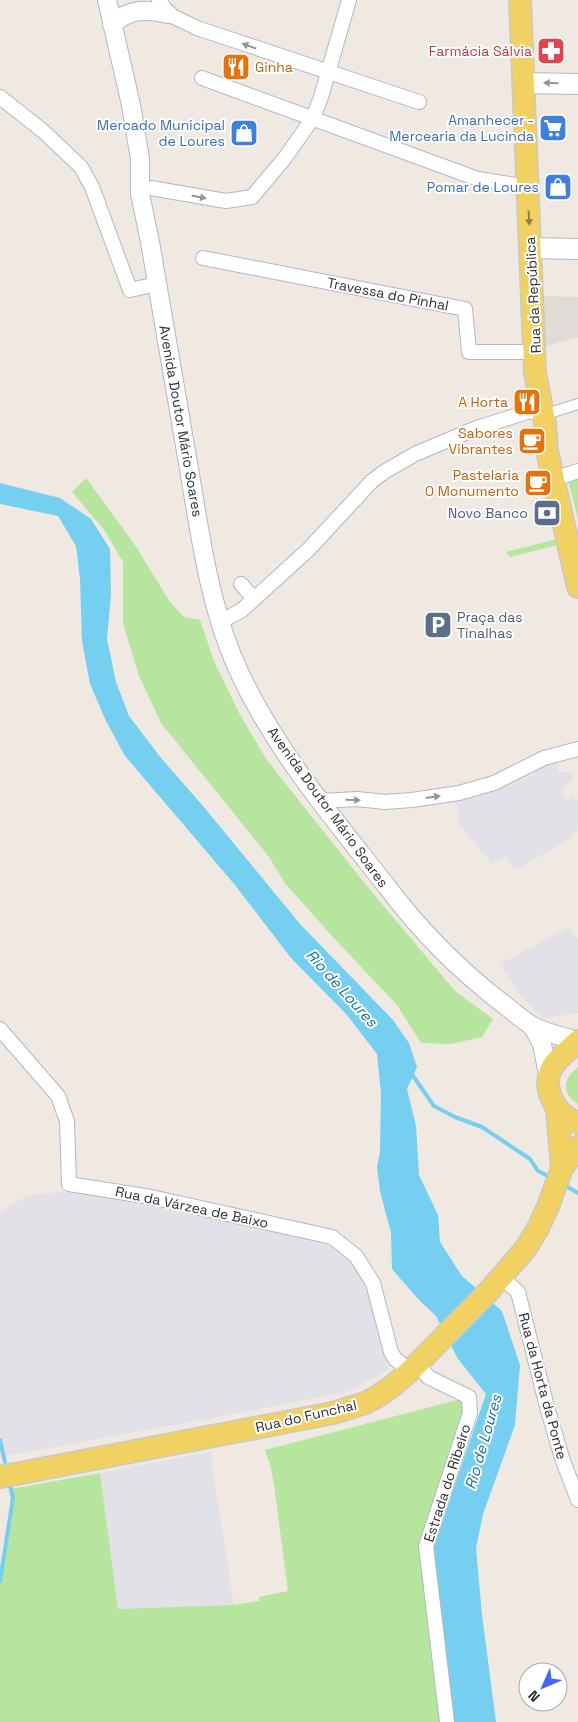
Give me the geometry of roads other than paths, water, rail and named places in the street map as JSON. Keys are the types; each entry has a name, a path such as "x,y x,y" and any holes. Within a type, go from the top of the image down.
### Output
{"main road":[{"name":"Rua da República","path":"520,0 536,373 548,451 578,583"},
{"path":"524,83 578,84"},
{"path":"530,248 578,249"},
{"path":"549,1079 554,1064 578,1041"},
{"name":"Rua do Funchal","path":"549,1079 550,1095 557,1109 562,1168"},
{"path":"557,1109 569,1120 578,1123"},
{"name":"Rua do Funchal","path":"0,1477 348,1409 380,1395 419,1361 496,1284 526,1248 538,1230 562,1168 578,1147"}],"street":[{"name":"Avenida Doutor Mário Soares","path":"107,0 126,7 130,105 144,174 140,194 150,242 205,564 220,622 238,668 256,706 276,741 393,895 438,947 463,972 532,1026 578,1041"},
{"path":"144,174 226,201 252,197 284,159 313,118 322,97 349,0"},
{"path":"126,7 163,7 197,28 418,102"},
{"path":"202,78 478,179 528,186"},
{"path":"0,96 43,131 81,167 92,187 130,290 157,284"},
{"name":"Travessa do Pinhal","path":"203,258 465,309 469,352 535,352"},
{"path":"220,622 242,610 309,549 372,481 389,468 415,454 478,428 527,412 543,413 578,404"},
{"path":"554,480 578,472"},
{"path":"241,584 254,599"},
{"path":"321,801 357,799 385,802 443,796 494,783 544,758 578,749"},
{"name":"Avenida Doutor Mário Soares","path":"532,1026 542,1044 549,1079"},
{"name":"Rua da Várzea de Baixo","path":"0,1029 58,1096 67,1122 68,1184 152,1197 332,1237 356,1256 373,1283 391,1352 395,1359 419,1361"},
{"name":"Rua da Horta da Ponte","path":"496,1284 518,1292 549,1416 562,1461 578,1500"},
{"name":"Estrada do Ribeiro","path":"419,1361 428,1378 470,1397 470,1412 426,1546 447,1722"}],"water":[{"name":"Rio de Loures","path":"0,483 60,498 91,519 110,549 111,594 107,639 116,682 129,716 161,758 300,924 393,1020 409,1043 417,1067 407,1089 416,1126 419,1175 438,1215 440,1242 462,1276 502,1311 520,1365 515,1425 483,1514 476,1548 482,1615 496,1722 454,1722 442,1640 433,1549 486,1394 458,1359 436,1316 392,1269 391,1233 380,1191 377,1167 380,1152 381,1093 377,1054 347,1015 291,958 235,885 125,756 106,721 90,684 82,641 80,579 76,546 58,516 0,504"}],"waterway":[{"path":"411,1073 434,1106 455,1117 482,1127 530,1159 538,1171 552,1178"},
{"path":"563,1184 578,1193"},
{"path":"0,1440 5,1462"},
{"path":"0,1581 13,1498 10,1486"}],"place":[{"name":"Farmácia Sálvia","path":"551,51"},
{"name":"Ginha","path":"236,67"},
{"name":"Amanhecer - Mercearia da Lucinda","path":"553,128"},
{"name":"Mercado Municipal de Loures","path":"244,133"},
{"name":"Pomar de Loures","path":"558,187"},
{"name":"A Horta","path":"527,402"},
{"name":"Sabores Vibrantes","path":"532,441"},
{"name":"Pastelaria O Monumento","path":"538,483"},
{"name":"Novo Banco","path":"547,513"},
{"name":"Praça das Tinalhas","path":"438,625"}]}
